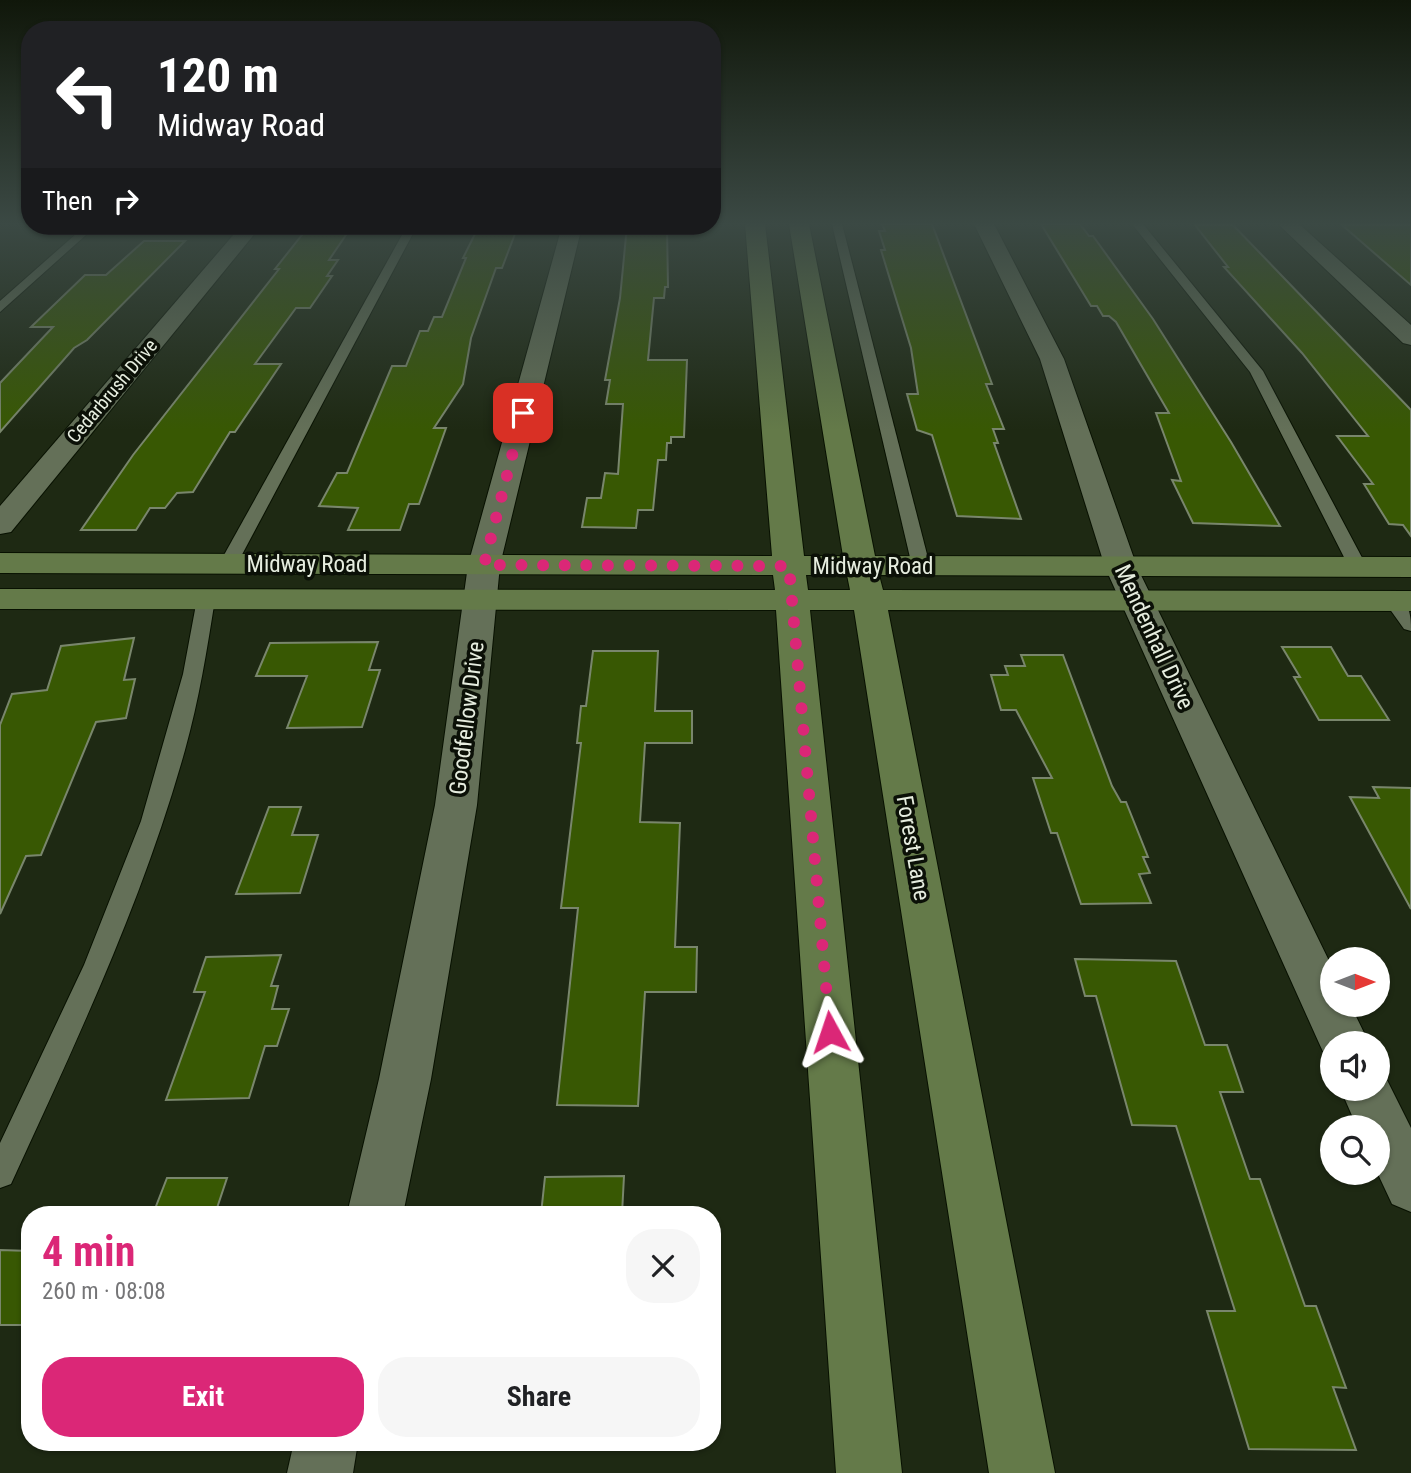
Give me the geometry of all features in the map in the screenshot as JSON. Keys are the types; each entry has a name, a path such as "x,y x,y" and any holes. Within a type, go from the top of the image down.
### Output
{"main road":[{"path":"762,293 869,1473"},
{"name":"Forest Lane","path":"812,293 1022,1473"},
{"name":"Midway Road","path":"0,563 228,564 483,582"},
{"name":"Midway Road","path":"865,582 920,566 1405,609"},
{"name":"Midway Road","path":"0,599 206,598 483,582 1129,583 1358,567 1411,567"}],"street":[{"name":"Cedarbrush Drive","path":"0,525 195,293"},
{"name":"Goodfellow Drive","path":"378,1206 405,1079 456,805 483,582 555,293"},
{"name":"Mendenhall Drive","path":"1019,293 1052,359 1129,583 1338,1031"},
{"path":"1362,293 1411,338"},
{"path":"1371,1101 1411,1186"},
{"path":"320,1473 324,1451"}],"lane":[{"path":"0,308 17,293"},
{"path":"228,564 376,293"},
{"path":"853,293 920,566"},
{"path":"1192,293 1256,372 1358,567"},
{"path":"0,1174 62,1043 151,824 187,700 206,598"}],"building":[{"path":"67,293 134,293 87,340 74,348 0,432 0,383 53,327 31,327"},
{"path":"260,293 320,293 310,308 296,308 255,364 281,364 235,432 230,432 193,492 177,493 165,508 150,508 136,530 81,530 133,455"},
{"path":"452,293 487,293 471,338 463,384 434,428 446,428 419,504 409,504 400,530 348,530 358,508 319,506 337,473 347,473 392,366 406,366 420,331 428,331 434,317 442,317"},
{"path":"621,293 664,293 664,298 654,298 648,360 687,360 684,437 671,437 671,443 667,443 666,460 658,460 653,510 638,510 636,528 582,527 587,498 601,498 605,473 618,474 623,404 606,404 610,380 605,380"},
{"path":"894,293 958,293 992,384 986,384 1004,429 993,429 998,443 994,443 1021,519 957,516 932,435 917,430 907,394 918,394 911,348"},
{"path":"1083,293 1134,293 1231,442 1280,526 1193,523 1172,480 1181,481 1156,413 1169,413 1116,322 1109,316 1103,316 1097,306 1091,306"},
{"path":"1247,293 1298,293 1411,410 1411,536 1403,525 1389,524 1364,484 1373,484 1337,436 1368,436 1302,353"},
{"path":"134,638 124,680 135,679 126,718 96,722 41,855 26,856 0,914 0,725 12,694 47,690 61,646"},
{"path":"378,642 369,670 380,670 362,727 287,728 307,676 256,676 270,643"},
{"path":"1282,647 1331,647 1348,676 1361,676 1389,720 1319,720 1294,677 1300,677"},
{"path":"593,651 658,651 655,711 692,711 692,743 645,743 640,822 680,823 675,947 697,947 696,992 645,992 638,1106 557,1105 578,908 561,908 581,743 577,743 581,706 586,706"},
{"path":"1021,655 1063,655 1112,786 1121,802 1126,802 1148,857 1143,857 1150,873 1139,874 1151,903 1081,904 1057,833 1051,833 1033,778 1052,778 1016,710 1001,710 991,675 1008,675 1005,666 1025,666"},
{"path":"1373,787 1411,788 1411,909 1350,797 1379,798"},
{"path":"269,807 301,807 292,835 318,835 300,893 236,894"},
{"path":"281,955 271,986 278,986 272,1009 289,1009 277,1046 265,1046 249,1098 166,1100 205,992 194,992 206,957"},
{"path":"1075,959 1176,961 1205,1045 1227,1045 1243,1092 1220,1092 1250,1179 1260,1179 1305,1306 1316,1306 1346,1388 1333,1387 1356,1450 1249,1449 1207,1311 1235,1311 1176,1126 1132,1125 1096,996 1085,996"},
{"path":"624,1176 622,1206 542,1206 545,1177"},
{"path":"167,1178 227,1178 218,1206 156,1206"},
{"path":"0,1250 21,1251 21,1325 0,1325"}],"route":[{"path":"523,413 484,565 789,566 830,1032"}]}
